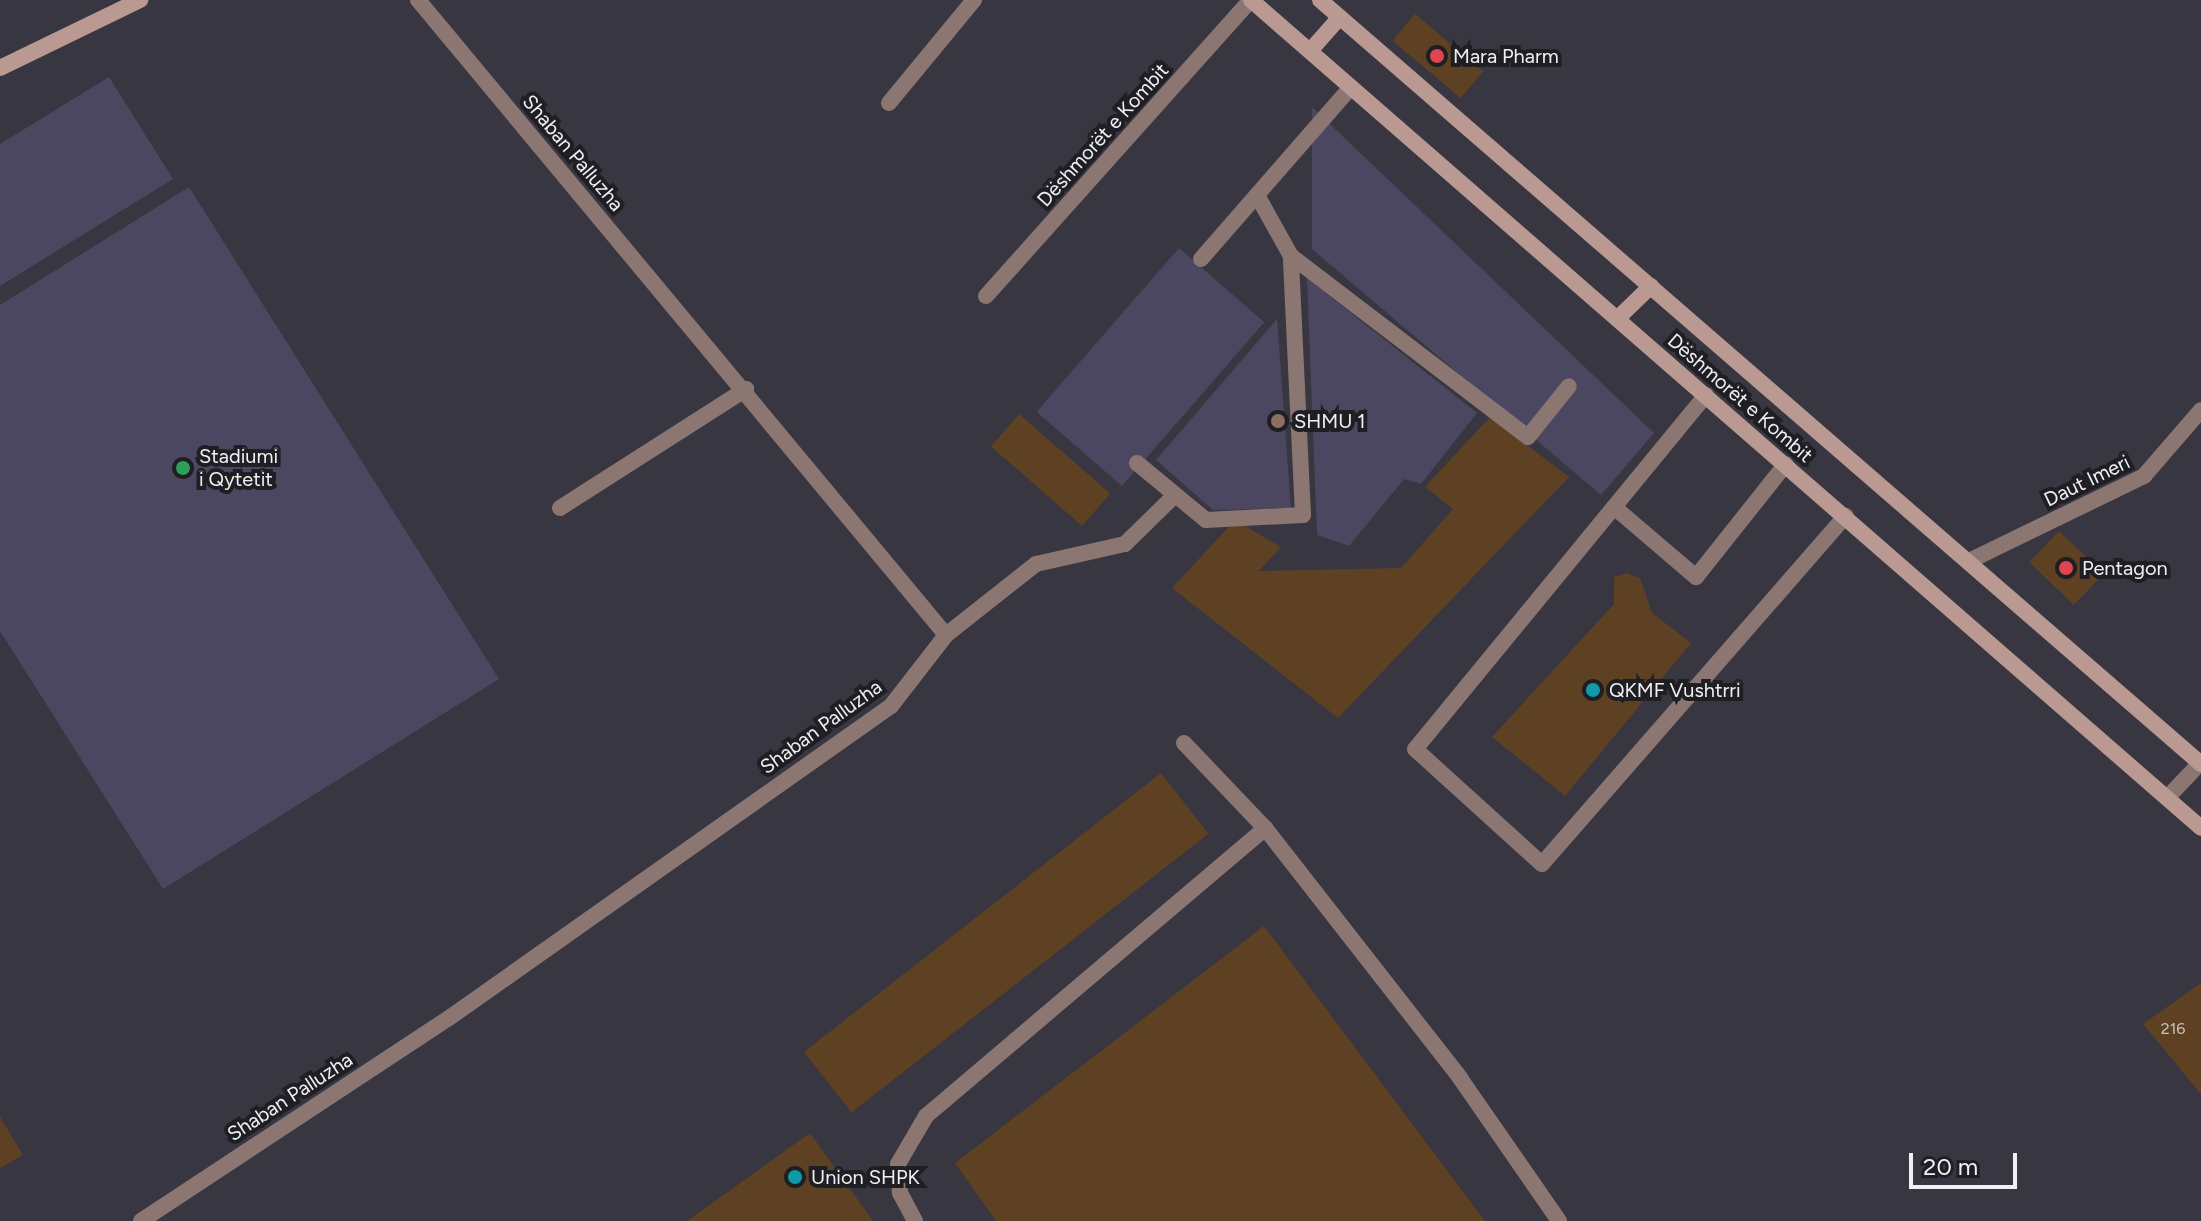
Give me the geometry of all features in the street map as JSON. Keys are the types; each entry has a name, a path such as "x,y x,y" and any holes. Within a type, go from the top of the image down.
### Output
{"street":[{"path":"0,68 140,0"},
{"name":"Shaban Palluzha","path":"141,1221 449,1018 891,706 946,635 746,389 418,0"},
{"path":"889,103 974,0"},
{"name":"Dëshmorët e Kombit","path":"986,296 1251,0 2201,828"},
{"name":"Dëshmorët e Kombit","path":"1320,0 2201,763"},
{"path":"1310,51 1340,17"},
{"path":"1201,259 1351,87"},
{"path":"1257,195 1291,256 1528,437 1569,386"},
{"path":"1137,463 1206,520 1303,515 1291,256"},
{"path":"1618,318 1651,286"},
{"path":"560,508 746,389"},
{"path":"1706,395 1415,749 1542,864 1846,516"},
{"name":"Daut Imeri","path":"1969,561 2144,476 2201,410"},
{"path":"1614,507 1696,577 1786,464"},
{"path":"946,635 1036,564 1125,544 1175,495"},
{"path":"1184,743 1265,828 1460,1078 1559,1221"},
{"path":"2167,798 2201,763"},
{"path":"915,1221 900,1193 898,1164 926,1116 1265,828"}],"shaded area":[{"path":"109,77 173,179 0,286 0,144"},
{"path":"1312,107 1654,433 1601,495 1312,249"},
{"name":"Stadiumi i Qytetit","path":"189,187 499,679 163,889 0,631 0,305"},
{"path":"1179,248 1264,322 1122,486 1037,412"},
{"path":"1307,278 1477,413 1421,484 1404,479 1349,546 1317,535"},
{"path":"1277,319 1291,508 1213,510 1156,460"}],"building":[{"name":"Mara Pharm","path":"1415,14 1483,71 1461,98 1393,41"},
{"path":"1019,414 1110,493 1082,526 991,446"},
{"path":"1490,417 1569,477 1338,718 1172,588 1235,520 1281,547 1259,571 1401,568 1453,509 1425,487"},
{"name":"Pentagon","path":"2059,531 2104,574 2074,605 2029,562"},
{"name":"QKMF Vushtrri","path":"1627,573 1640,578 1652,613 1691,643 1565,796 1492,737 1614,604 1614,577"},
{"path":"1161,773 1208,834 851,1113 804,1052"},
{"path":"1264,926 1485,1221 996,1221 955,1163"},
{"path":"2201,983 2201,1094 2143,1024"},
{"path":"0,1117 23,1155 0,1168"},
{"name":"Union SHPK","path":"810,1133 873,1221 687,1221"}],"place":[{"name":"Mara Pharm","path":"1437,56"},
{"name":"SHMU 1","path":"1278,421"},
{"name":"Stadiumi i Qytetit","path":"183,468"},
{"name":"Pentagon","path":"2066,568"},
{"name":"QKMF Vushtrri","path":"1593,690"},
{"name":"Union SHPK","path":"795,1177"}]}
